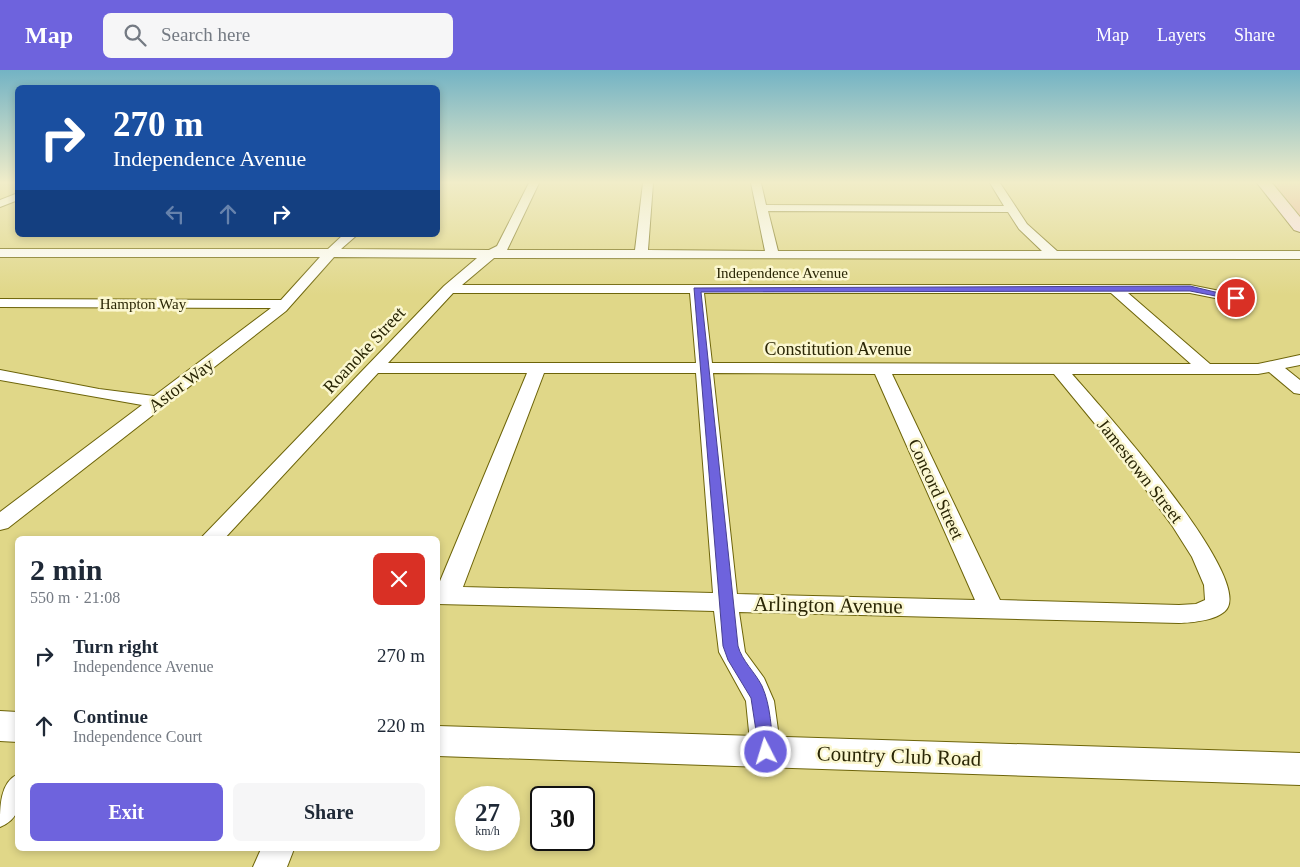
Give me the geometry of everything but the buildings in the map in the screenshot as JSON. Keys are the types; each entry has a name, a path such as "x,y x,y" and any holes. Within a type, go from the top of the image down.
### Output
{"street":[{"name":"Roanoke Street","path":"214,536 449,289 502,248 516,220"},
{"path":"641,254 644,220"},
{"path":"765,220 772,254"},
{"path":"1019,220 1053,254"},
{"name":"Astor Way","path":"0,523 285,304 330,254 349,237"},
{"path":"0,253 1300,255"},
{"name":"Independence Avenue","path":"449,289 1190,288 1236,298"},
{"path":"1115,289 1206,369"},
{"path":"697,290 726,603 733,656 754,686 759,698 766,752"},
{"name":"Hampton Way","path":"0,304 285,304"},
{"name":"Constitution Avenue","path":"374,368 1262,369 1300,360"},
{"path":"1274,367 1300,389"},
{"path":"442,595 537,369"},
{"name":"Concord Street","path":"881,369 992,609"},
{"name":"Jamestown Street","path":"1059,369 1153,482 1178,517 1211,572 1219,591 1220,599 1217,606"},
{"path":"0,374 98,394 157,402"},
{"name":"Arlington Avenue","path":"442,595 1180,614 1198,613 1217,606"},
{"path":"0,726 15,727"},
{"name":"Country Club Road","path":"440,741 1300,769"},
{"path":"0,812 15,792"},
{"path":"270,867 277,851"}],"route":[{"path":"766,752 759,698 754,686 738,665 730,646 697,290 1190,288 1236,298"}]}
